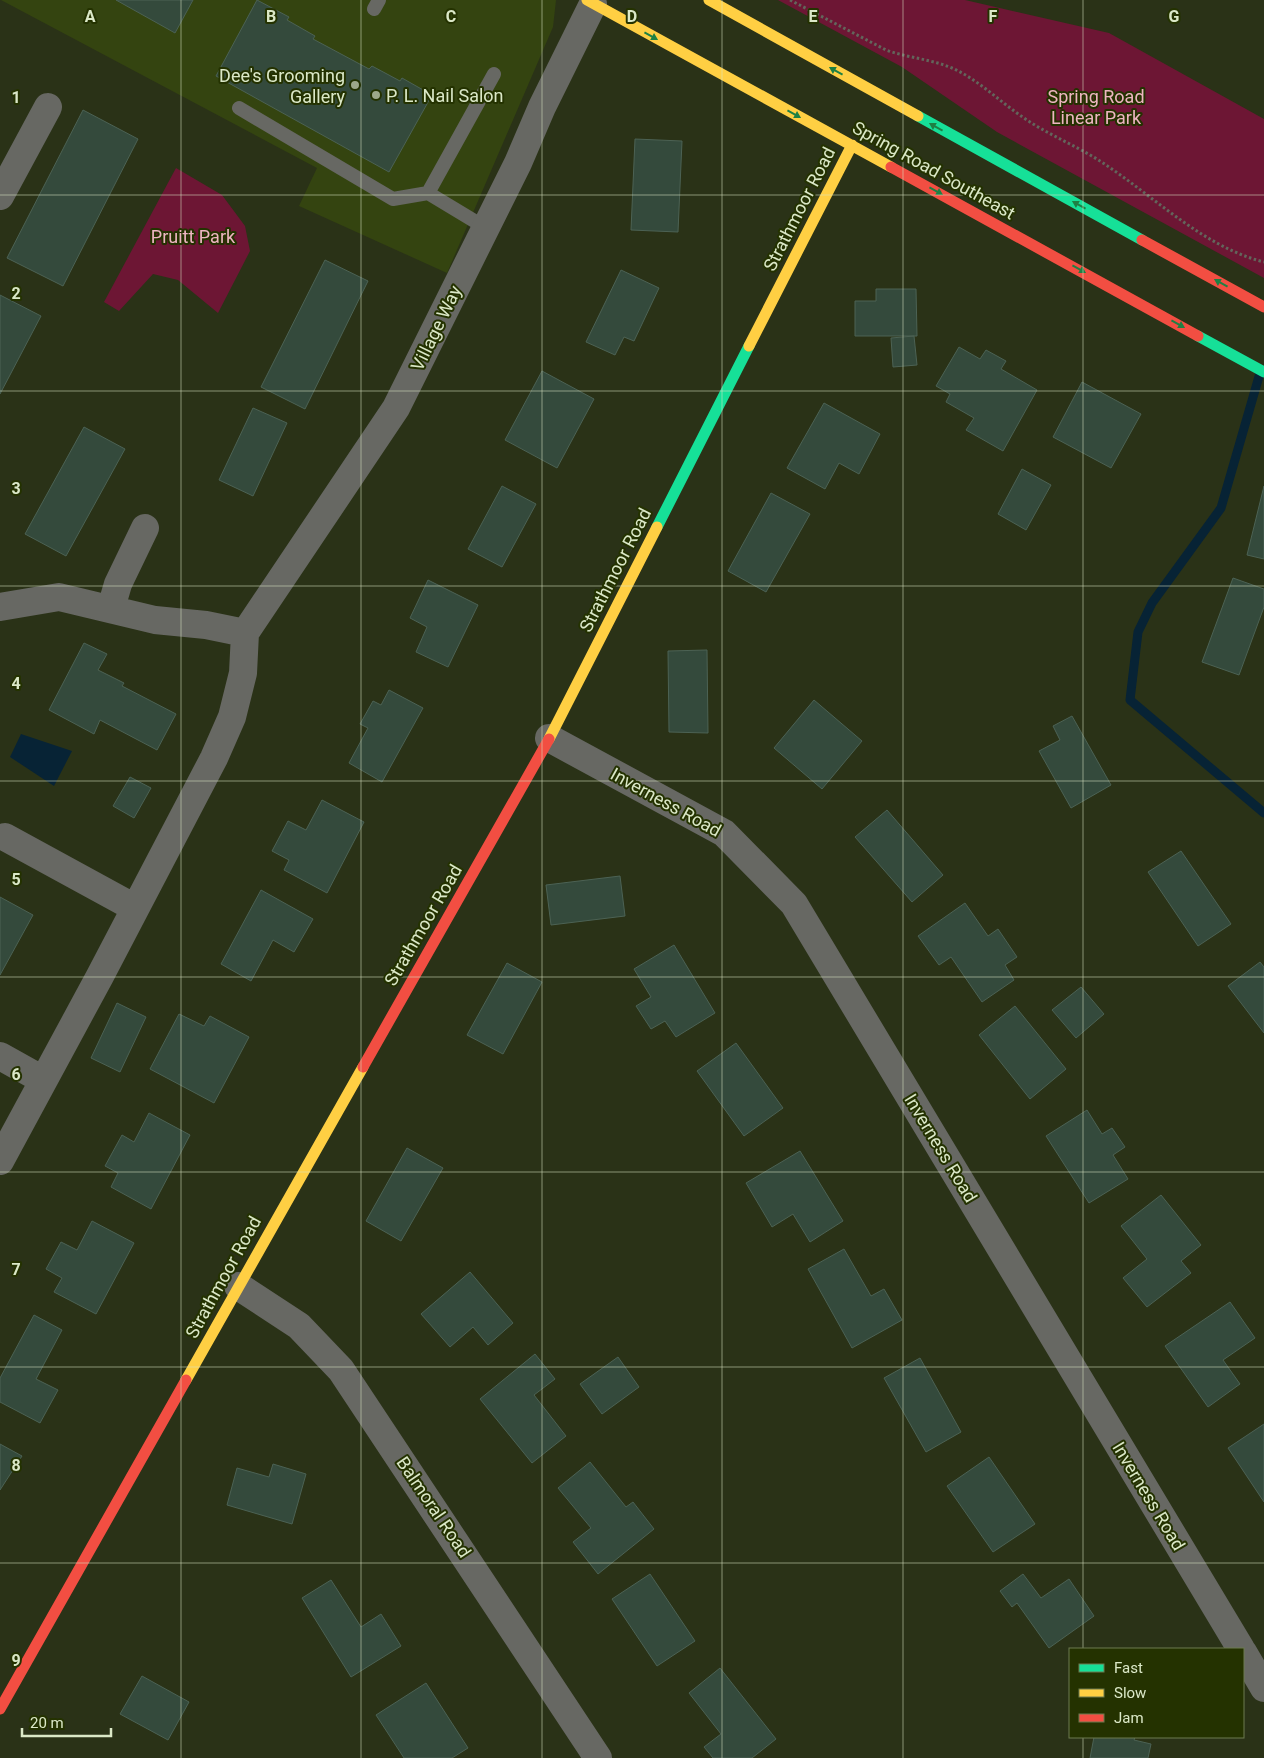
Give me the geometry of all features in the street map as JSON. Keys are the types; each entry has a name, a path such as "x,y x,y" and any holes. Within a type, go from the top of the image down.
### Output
{"street":[{"path":"709,0 1264,307"},
{"name":"Spring Road Southeast","path":"592,1 1264,372"},
{"name":"Village Way","path":"245,633 396,408 518,163 592,1"},
{"path":"0,196 48,107"},
{"name":"Strathmoor Road","path":"0,1710 549,738 852,145"},
{"path":"111,608 118,584 145,528"},
{"path":"0,608 59,597 155,620 206,625 245,633 244,673 232,717 214,758 0,1161"},
{"name":"Inverness Road","path":"549,738 724,833 794,904 1240,1648"},
{"path":"5,837 134,908"},
{"path":"0,1056 44,1080"},
{"name":"Balmoral Road","path":"238,1286 299,1326 342,1370 598,1758"},
{"name":"Inverness Road","path":"1244,1654 1264,1688"}],"lane":[{"path":"428,193 494,74"},
{"path":"239,108 393,199 428,193 486,228"}],"path":[{"path":"790,0 886,50 902,56 935,62 969,77 1023,118 1106,165 1199,232 1236,252 1264,262"}],"shaded area":[{"path":"1,0 556,0 553,27 447,273 299,206 317,168"}],"green space":[{"name":"Spring Road Linear Park","path":"778,0 965,0 1109,33 1264,119 1264,278 997,132 902,67"},
{"name":"Pruitt Park","path":"176,168 222,195 245,226 250,251 218,313 178,280 153,274 119,311 104,302"}],"water":[{"path":"21,734 72,751 54,786 10,757"}],"building":[{"path":"116,0 193,0 175,33"},
{"path":"257,0 289,17 287,20 315,36 313,39 369,69 372,66 400,81 402,78 432,95 389,172 216,76"},
{"path":"83,110 138,139 63,286 7,258"},
{"path":"635,139 682,141 678,232 631,230"},
{"path":"325,260 368,281 305,409 261,387"},
{"path":"621,270 659,288 634,341 624,337 615,355 586,342"},
{"path":"876,289 916,289 917,336 855,336 855,301 876,301"},
{"path":"0,295 41,316 0,394"},
{"path":"914,336 917,365 893,367 891,338"},
{"path":"959,347 980,359 986,350 1006,361 1001,369 1037,390 1003,451 966,430 974,418 946,402 950,394 936,386"},
{"path":"542,371 594,399 557,468 505,440"},
{"path":"1082,382 1141,414 1111,468 1053,437"},
{"path":"824,403 880,434 859,474 839,463 825,489 787,468"},
{"path":"253,408 287,423 253,496 219,480"},
{"path":"84,427 125,449 66,556 25,534"},
{"path":"1022,469 1051,485 1026,530 998,514"},
{"path":"502,486 536,504 502,567 468,549"},
{"path":"1264,486 1264,559 1247,555"},
{"path":"771,493 810,514 766,592 728,571"},
{"path":"1233,578 1264,589 1264,607 1239,675 1202,662"},
{"path":"428,580 478,605 448,667 416,652 427,627 410,618"},
{"path":"84,643 107,654 98,670 124,683 122,686 176,714 157,750 100,720 94,734 49,710"},
{"path":"707,650 708,733 669,732 668,651"},
{"path":"389,690 423,708 382,782 349,763 368,728 360,724 373,701 381,705"},
{"path":"814,700 862,741 822,789 774,748"},
{"path":"1072,716 1111,785 1071,808 1039,751 1060,740 1053,726"},
{"path":"130,777 151,788 134,818 113,806"},
{"path":"322,800 364,822 327,893 284,870 289,860 272,851 288,821 306,830"},
{"path":"887,810 943,875 912,902 855,837"},
{"path":"1181,851 1231,924 1198,946 1148,872"},
{"path":"620,876 625,916 551,925 546,885"},
{"path":"261,890 313,919 294,952 273,940 251,981 221,964"},
{"path":"0,897 33,915 0,975"},
{"path":"965,903 988,936 998,929 1017,957 1005,965 1014,980 982,1002 951,957 939,965 918,936"},
{"path":"674,945 715,1013 676,1037 665,1021 651,1029 636,1006 651,997 634,969"},
{"path":"1260,962 1264,967 1264,1033 1228,986"},
{"path":"507,963 542,982 503,1054 467,1035"},
{"path":"1081,987 1104,1014 1076,1038 1052,1010"},
{"path":"117,1003 146,1017 120,1072 91,1058"},
{"path":"1015,1006 1066,1069 1030,1099 979,1035"},
{"path":"179,1014 204,1026 210,1016 249,1037 214,1103 150,1069"},
{"path":"736,1043 783,1108 744,1136 697,1071"},
{"path":"1087,1110 1102,1134 1112,1128 1125,1147 1113,1155 1128,1179 1089,1203 1046,1136"},
{"path":"149,1113 190,1135 151,1209 111,1187 118,1173 105,1166 122,1135 134,1142"},
{"path":"407,1148 443,1168 401,1241 366,1221"},
{"path":"800,1151 843,1221 810,1242 793,1214 772,1227 746,1183"},
{"path":"1161,1195 1201,1245 1181,1261 1191,1273 1147,1307 1123,1278 1147,1259 1121,1226"},
{"path":"92,1221 134,1243 96,1314 54,1292 62,1278 46,1269 61,1242 77,1250"},
{"path":"844,1249 871,1296 884,1289 902,1320 852,1348 808,1269"},
{"path":"470,1272 513,1323 488,1345 473,1327 450,1347 421,1314"},
{"path":"1230,1302 1255,1338 1223,1360 1240,1384 1208,1407 1165,1346"},
{"path":"34,1315 62,1330 36,1379 58,1390 40,1423 0,1402 0,1378"},
{"path":"535,1354 555,1379 534,1395 566,1436 532,1463 480,1399"},
{"path":"618,1357 639,1387 602,1414 580,1384"},
{"path":"920,1358 961,1432 926,1452 884,1378"},
{"path":"1264,1424 1264,1502 1228,1448"},
{"path":"0,1444 22,1456 0,1490"},
{"path":"989,1457 1035,1524 993,1552 947,1486"},
{"path":"590,1462 626,1507 633,1502 654,1529 598,1574 573,1542 591,1528 558,1488"},
{"path":"273,1464 306,1474 292,1524 227,1505 237,1468 269,1477"},
{"path":"650,1574 695,1641 657,1666 612,1599"},
{"path":"1023,1574 1041,1598 1069,1579 1094,1616 1049,1648 1017,1603 1012,1607 1000,1591"},
{"path":"331,1580 361,1627 381,1614 401,1646 351,1677 302,1598"},
{"path":"720,1668 776,1739 752,1758 713,1758 704,1747 721,1734 689,1693"},
{"path":"142,1676 189,1702 168,1740 120,1714"},
{"path":"426,1683 468,1748 452,1758 404,1758 376,1715"},
{"path":"1094,1738 1135,1738 1134,1740 1151,1744 1148,1758 1090,1758"}],"waterway":[{"path":"1260,373 1221,508 1152,603 1138,632 1130,700 1264,813"}],"traffic: fast":[{"path":"918,116 1142,240"},
{"path":"1198,336 1264,372"},
{"path":"657,527 749,346"}],"traffic: slow":[{"path":"587,0 891,167"},
{"path":"709,0 918,116"},
{"path":"749,346 852,145"},
{"path":"549,739 657,527"},
{"path":"186,1380 363,1067"}],"traffic: jam":[{"path":"891,167 1198,336"},
{"path":"1142,240 1264,307"},
{"path":"363,1067 549,739"},
{"path":"0,1709 186,1380"}],"place":[{"name":"Dee's Grooming Gallery","path":"355,85"},
{"name":"P. L. Nail Salon","path":"376,95"}]}
